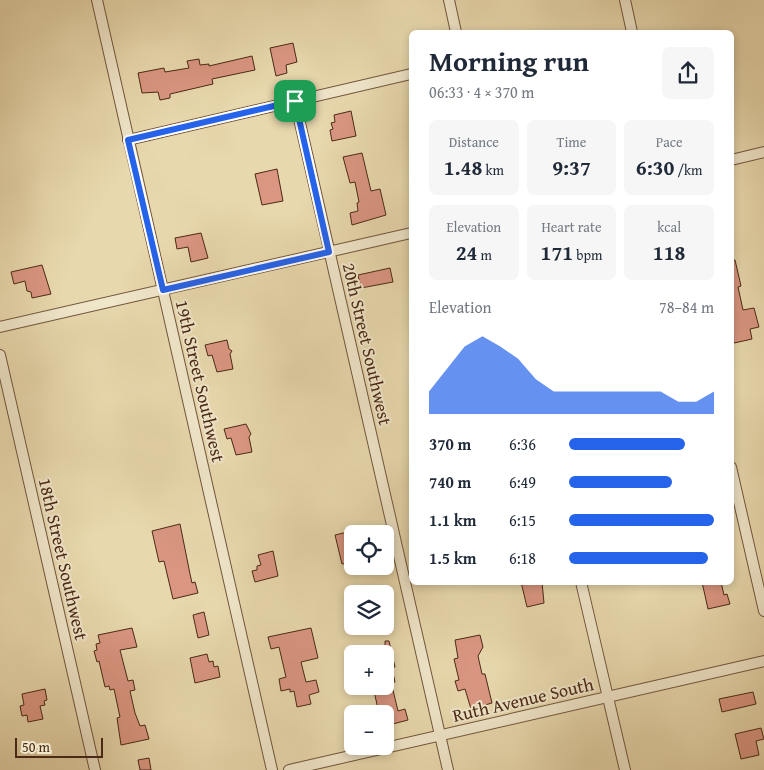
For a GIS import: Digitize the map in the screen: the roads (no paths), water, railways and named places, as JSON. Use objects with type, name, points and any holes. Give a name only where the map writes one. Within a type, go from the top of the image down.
[{"type":"street","name":"19th Street Southwest","points":[[96,0],[272,770]]},
{"type":"street","points":[[449,0],[456,30]]},
{"type":"street","points":[[625,0],[632,30]]},
{"type":"street","points":[[128,140],[409,74]]},
{"type":"street","name":"20th Street Southwest","points":[[295,101],[448,770]]},
{"type":"street","points":[[734,159],[764,152]]},
{"type":"street","points":[[0,327],[409,233]]},
{"type":"street","name":"18th Street Southwest","points":[[0,355],[95,770]]},
{"type":"street","points":[[734,480],[764,611]]},
{"type":"street","points":[[582,585],[625,770]]},
{"type":"street","name":"Ruth Avenue South","points":[[289,770],[764,661]]}]
